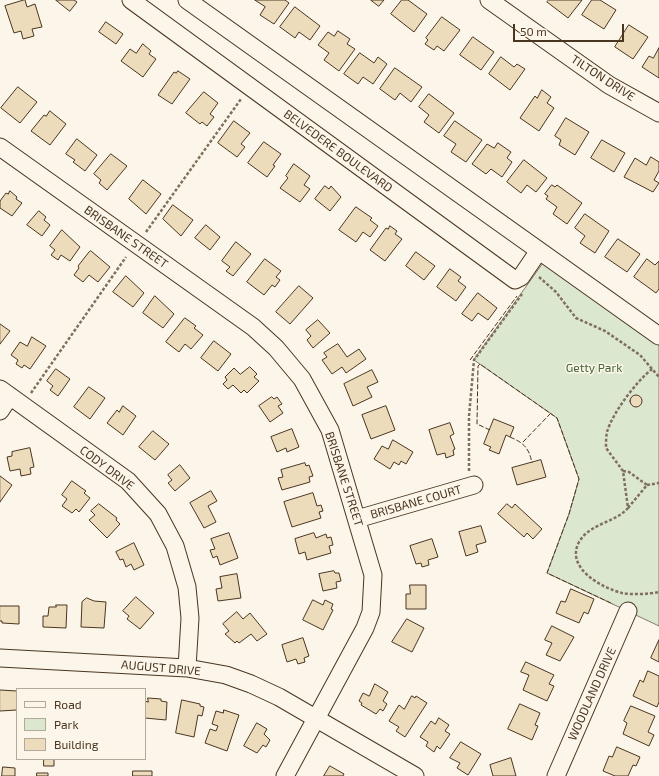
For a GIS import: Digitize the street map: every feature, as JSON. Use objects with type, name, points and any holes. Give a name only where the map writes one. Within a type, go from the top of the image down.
[{"type":"street","name":"BELVEDERE BOULEVARD","points":[[131,0],[515,280],[521,277],[538,252]]},
{"type":"street","points":[[187,0],[340,107],[538,252],[659,336]]},
{"type":"street","name":"TILTON DRIVE","points":[[488,0],[609,85],[659,113]]},
{"type":"street","name":"BRISBANE STREET","points":[[0,147],[253,327],[276,348],[302,379],[330,430],[358,519],[373,575],[371,612],[365,628],[285,776]]},
{"type":"street","points":[[0,411],[5,393]]},
{"type":"street","name":"CODY DRIVE","points":[[5,393],[128,481],[158,514],[176,546],[187,587],[190,618],[187,668]]},
{"type":"street","name":"BRISBANE COURT","points":[[358,519],[474,485]]},
{"type":"street","name":"WOODLAND DRIVE","points":[[556,776],[628,611]]},
{"type":"street","name":"AUGUST DRIVE","points":[[0,658],[187,668],[226,675],[251,684],[279,697],[415,776]]},
{"type":"path","points":[[145,233],[251,88]]},
{"type":"path","points":[[538,252],[536,274],[556,292],[576,318],[605,331],[636,352],[659,376]]},
{"type":"path","points":[[31,394],[126,257]]},
{"type":"path","points":[[474,485],[469,471],[469,416],[474,360],[523,292]]},
{"type":"path","points":[[628,508],[624,471],[606,448],[607,433],[614,416],[633,388],[652,369]]},
{"type":"path","points":[[624,471],[629,472],[646,485]]},
{"type":"path","points":[[659,483],[646,485],[623,514],[599,524],[586,533],[579,542],[575,552],[580,566],[587,576],[608,588],[623,593],[659,592]]},
{"type":"green space","name":"Getty Park","points":[[547,258],[659,336],[659,626],[547,573],[569,514],[579,479],[557,418],[474,360]]},
{"type":"building","points":[[25,0],[27,7],[35,4],[42,27],[32,29],[34,36],[23,39],[21,31],[14,33],[5,6]]},
{"type":"building","points":[[56,0],[74,0],[77,2],[70,11]]},
{"type":"building","points":[[255,0],[285,0],[289,3],[274,24],[260,15],[265,7]]},
{"type":"building","points":[[371,0],[384,0],[379,6]]},
{"type":"building","points":[[402,0],[408,0],[427,14],[414,32],[391,14]]},
{"type":"building","points":[[549,0],[582,0],[568,18],[547,2]]},
{"type":"building","points":[[592,0],[600,0],[616,10],[604,29],[582,15]]},
{"type":"building","points":[[295,7],[320,26],[310,40],[299,32],[295,38],[280,27]]},
{"type":"building","points":[[442,17],[460,30],[444,51],[437,46],[434,50],[425,44],[428,40],[426,38]]},
{"type":"building","points":[[106,22],[123,34],[116,44],[99,32]]},
{"type":"building","points":[[629,25],[648,37],[633,59],[615,47]]},
{"type":"building","points":[[338,31],[350,39],[347,44],[355,49],[339,71],[324,60],[329,53],[318,45],[328,32],[334,36]]},
{"type":"building","points":[[473,37],[494,52],[481,70],[460,55]]},
{"type":"building","points":[[143,44],[151,51],[149,54],[156,59],[143,77],[121,61],[130,49],[136,53]]},
{"type":"building","points":[[659,48],[659,78],[642,67],[649,56],[653,58]]},
{"type":"building","points":[[360,53],[374,63],[378,57],[387,64],[373,84],[363,77],[358,84],[344,74]]},
{"type":"building","points":[[501,57],[514,67],[517,64],[525,69],[510,90],[489,74]]},
{"type":"building","points":[[395,68],[422,87],[411,102],[400,93],[395,100],[380,89]]},
{"type":"building","points":[[178,71],[190,79],[172,104],[158,95],[174,72],[176,73]]},
{"type":"building","points":[[18,87],[37,102],[20,123],[1,108]]},
{"type":"building","points":[[542,90],[551,97],[547,103],[554,108],[539,131],[520,118],[535,96],[537,98]]},
{"type":"building","points":[[204,92],[218,103],[210,114],[214,117],[207,126],[202,122],[200,124],[186,113]]},
{"type":"building","points":[[429,94],[454,113],[439,133],[424,122],[429,115],[419,107]]},
{"type":"building","points":[[50,111],[66,124],[50,145],[31,131],[44,115],[46,116]]},
{"type":"building","points":[[566,118],[589,132],[575,155],[559,145],[561,140],[555,136]]},
{"type":"building","points":[[234,121],[250,133],[241,144],[245,147],[237,157],[218,143]]},
{"type":"building","points":[[455,121],[482,140],[466,162],[451,152],[456,144],[444,136]]},
{"type":"building","points":[[77,139],[97,155],[85,171],[73,162],[75,160],[66,154]]},
{"type":"building","points":[[602,140],[625,153],[614,172],[591,158]]},
{"type":"building","points":[[264,142],[281,154],[267,177],[248,163]]},
{"type":"building","points":[[498,143],[511,152],[507,158],[512,162],[502,177],[491,169],[486,174],[472,164],[487,144],[494,148]]},
{"type":"building","points":[[111,154],[127,166],[107,190],[99,183],[101,180],[94,174]]},
{"type":"building","points":[[651,157],[659,162],[659,171],[654,180],[659,183],[653,192],[624,177],[635,158],[646,165]]},
{"type":"building","points":[[524,160],[547,178],[536,192],[527,185],[521,193],[507,182]]},
{"type":"building","points":[[294,164],[310,176],[304,185],[310,189],[300,202],[280,188],[288,178],[286,176]]},
{"type":"building","points":[[143,180],[161,194],[146,214],[129,199]]},
{"type":"building","points":[[552,185],[555,187],[557,185],[582,203],[567,224],[553,214],[557,207],[546,199],[548,196],[545,194]]},
{"type":"building","points":[[325,186],[329,189],[331,186],[341,197],[330,211],[315,199]]},
{"type":"building","points":[[10,191],[17,197],[16,199],[22,203],[12,216],[0,208],[0,201],[6,193],[8,194]]},
{"type":"building","points":[[173,205],[193,220],[181,236],[163,219]]},
{"type":"building","points":[[356,207],[372,218],[370,220],[378,226],[370,237],[363,232],[356,242],[339,230]]},
{"type":"building","points":[[39,211],[46,217],[44,220],[50,225],[42,236],[27,225]]},
{"type":"building","points":[[585,214],[609,231],[595,253],[580,243],[585,236],[575,228]]},
{"type":"building","points":[[206,225],[220,237],[210,250],[195,238]]},
{"type":"building","points":[[390,226],[397,231],[395,234],[402,239],[385,261],[370,250],[386,228],[388,229]]},
{"type":"building","points":[[62,230],[80,247],[70,261],[61,255],[58,260],[51,255],[55,250],[50,246]]},
{"type":"building","points":[[618,239],[640,254],[627,272],[605,257]]},
{"type":"building","points":[[236,242],[251,254],[233,276],[226,271],[230,267],[222,261]]},
{"type":"building","points":[[91,251],[110,267],[98,282],[89,275],[83,282],[74,275],[79,268],[78,266]]},
{"type":"building","points":[[416,252],[435,266],[424,280],[406,266]]},
{"type":"building","points":[[265,259],[281,271],[276,277],[280,280],[275,287],[272,285],[264,295],[247,282]]},
{"type":"building","points":[[647,259],[655,265],[659,261],[659,289],[656,293],[634,277]]},
{"type":"building","points":[[450,269],[461,277],[458,281],[466,287],[456,301],[437,287]]},
{"type":"building","points":[[126,276],[144,293],[133,307],[113,292]]},
{"type":"building","points":[[299,286],[313,298],[290,324],[276,312]]},
{"type":"building","points":[[478,293],[497,308],[488,320],[478,313],[472,321],[462,314]]},
{"type":"building","points":[[155,296],[174,314],[163,328],[143,313]]},
{"type":"building","points":[[185,318],[196,326],[194,328],[203,335],[191,349],[185,344],[179,352],[166,342]]},
{"type":"building","points":[[318,320],[330,333],[313,348],[307,340],[311,336],[306,330]]},
{"type":"building","points":[[0,324],[10,331],[0,344]]},
{"type":"building","points":[[32,337],[46,346],[30,369],[24,365],[22,368],[16,364],[18,360],[11,355],[20,342],[27,346]]},
{"type":"building","points":[[214,341],[231,354],[218,371],[201,358]]},
{"type":"building","points":[[338,344],[347,357],[359,349],[366,359],[346,373],[342,367],[332,374],[322,360],[327,357],[324,353]]},
{"type":"building","points":[[250,367],[257,374],[254,377],[259,381],[247,393],[244,390],[241,393],[233,385],[228,389],[223,384],[227,380],[225,377],[234,368],[240,374]]},
{"type":"building","points":[[56,369],[70,379],[58,396],[50,390],[53,386],[47,381]]},
{"type":"building","points":[[372,370],[378,382],[367,387],[372,397],[353,406],[344,384]]},
{"type":"building","points":[[89,387],[105,398],[90,419],[74,407]]},
{"type":"building","points":[[634,395],[638,395],[642,401],[638,407],[634,407],[630,403],[630,399]]},
{"type":"building","points":[[272,397],[274,399],[277,397],[282,404],[278,406],[283,413],[270,422],[259,406]]},
{"type":"building","points":[[123,406],[136,416],[123,435],[107,423],[117,410],[119,412]]},
{"type":"building","points":[[386,406],[395,430],[371,439],[362,415]]},
{"type":"building","points":[[494,419],[514,427],[510,437],[506,435],[499,454],[489,450],[491,447],[484,444]]},
{"type":"building","points":[[450,423],[454,434],[450,436],[455,449],[453,450],[454,455],[446,458],[445,453],[437,455],[429,430]]},
{"type":"building","points":[[292,429],[299,447],[287,452],[286,448],[277,452],[271,437]]},
{"type":"building","points":[[153,431],[169,444],[155,460],[139,447]]},
{"type":"building","points":[[393,440],[413,452],[406,464],[401,461],[399,465],[394,462],[390,469],[374,459],[382,446],[388,449]]},
{"type":"building","points":[[30,448],[34,467],[30,468],[31,474],[21,476],[20,469],[10,471],[7,457],[12,456],[12,452]]},
{"type":"building","points":[[541,460],[546,477],[517,485],[512,468]]},
{"type":"building","points":[[305,463],[306,466],[309,465],[313,476],[309,477],[310,482],[282,490],[278,478],[283,477],[281,470]]},
{"type":"building","points":[[180,465],[190,478],[175,491],[168,483],[172,480],[168,475]]},
{"type":"building","points":[[0,476],[12,485],[0,502]]},
{"type":"building","points":[[72,481],[86,491],[84,493],[90,498],[79,512],[76,509],[72,513],[62,506],[67,499],[62,495]]},
{"type":"building","points":[[211,491],[217,501],[208,506],[216,522],[204,528],[190,503]]},
{"type":"building","points":[[313,493],[317,506],[321,505],[323,511],[319,512],[321,518],[292,527],[284,502]]},
{"type":"building","points":[[99,504],[117,518],[116,520],[120,524],[107,538],[89,520],[95,515],[91,511]]},
{"type":"building","points":[[507,504],[512,508],[515,504],[542,529],[533,539],[527,533],[524,537],[498,514]]},
{"type":"building","points":[[481,526],[486,542],[476,545],[478,552],[466,556],[459,532]]},
{"type":"building","points":[[229,533],[238,558],[220,565],[217,556],[213,558],[210,550],[215,549],[211,539]]},
{"type":"building","points":[[314,533],[316,538],[326,534],[327,538],[331,537],[333,545],[329,546],[331,553],[307,560],[305,552],[299,554],[295,539]]},
{"type":"building","points":[[432,539],[438,557],[428,560],[429,565],[422,567],[421,563],[416,564],[410,546]]},
{"type":"building","points":[[134,543],[144,565],[134,570],[131,564],[126,567],[123,559],[120,560],[116,552]]},
{"type":"building","points":[[334,571],[335,573],[339,573],[341,581],[336,582],[337,588],[323,591],[319,574]]},
{"type":"building","points":[[237,574],[241,598],[218,601],[216,589],[222,588],[220,577]]},
{"type":"building","points":[[410,585],[426,585],[426,609],[406,609],[406,594],[410,594]]},
{"type":"building","points":[[571,589],[594,599],[588,614],[584,612],[579,623],[556,613],[561,601],[565,602]]},
{"type":"building","points":[[136,597],[154,613],[140,629],[127,619],[129,616],[123,611]]},
{"type":"building","points":[[87,598],[94,601],[106,602],[104,628],[81,627],[82,602]]},
{"type":"building","points":[[313,600],[323,605],[325,600],[333,604],[331,609],[333,610],[323,630],[303,620]]},
{"type":"building","points":[[56,605],[67,605],[66,628],[43,627],[43,616],[48,616],[49,607],[56,607]]},
{"type":"building","points":[[0,606],[19,606],[19,624],[2,623],[2,621],[0,621]]},
{"type":"building","points":[[237,612],[243,619],[250,613],[267,634],[257,641],[251,634],[239,643],[237,641],[235,643],[225,634],[229,631],[223,624]]},
{"type":"building","points":[[407,619],[424,628],[412,652],[392,642]]},
{"type":"building","points":[[552,626],[574,637],[560,661],[546,655],[552,643],[545,640]]},
{"type":"building","points":[[303,638],[309,656],[304,658],[305,662],[298,664],[296,659],[287,662],[282,645]]},
{"type":"building","points":[[659,640],[659,662],[651,658]]},
{"type":"building","points":[[526,662],[554,675],[549,684],[554,686],[547,701],[523,690],[529,675],[521,672]]},
{"type":"building","points":[[648,671],[659,676],[659,702],[657,707],[633,696],[640,680],[643,682]]},
{"type":"building","points":[[375,684],[388,692],[383,701],[387,704],[383,711],[380,709],[376,714],[361,705],[362,703],[359,701],[363,693],[369,696]]},
{"type":"building","points":[[0,690],[16,691],[16,710],[0,711]]},
{"type":"building","points":[[412,696],[415,698],[416,696],[427,703],[405,737],[396,731],[399,727],[389,721],[399,705],[404,709]]},
{"type":"building","points":[[148,698],[161,699],[161,701],[167,702],[166,720],[146,718],[146,701],[148,702]]},
{"type":"building","points":[[182,700],[200,704],[200,706],[204,707],[202,716],[198,715],[194,737],[176,733]]},
{"type":"building","points":[[520,704],[540,713],[535,725],[538,726],[532,740],[508,729]]},
{"type":"building","points":[[631,706],[655,716],[648,732],[654,735],[649,746],[623,734],[627,723],[624,721]]},
{"type":"building","points":[[224,710],[239,715],[227,751],[205,743],[210,729],[216,731],[218,726],[212,724],[216,711],[223,713]]},
{"type":"building","points":[[439,718],[449,725],[445,731],[450,734],[440,749],[437,746],[434,752],[426,746],[428,742],[420,737],[431,721],[435,724]]},
{"type":"building","points":[[257,723],[267,729],[264,734],[270,740],[266,747],[263,745],[257,753],[244,746]]},
{"type":"building","points":[[461,742],[481,754],[468,775],[457,768],[460,763],[450,758]]},
{"type":"building","points":[[617,747],[640,757],[636,766],[633,765],[628,776],[615,776],[603,771],[609,756],[612,757]]},
{"type":"building","points":[[511,758],[516,776],[493,776],[490,765]]},
{"type":"building","points":[[44,760],[54,760],[54,766],[44,766]]},
{"type":"building","points":[[330,766],[344,774],[343,776],[324,776]]},
{"type":"building","points":[[3,767],[15,768],[15,776],[2,776]]},
{"type":"building","points":[[133,771],[152,771],[152,776],[133,776]]},
{"type":"building","points":[[37,773],[48,773],[48,776],[37,776]]},
{"type":"fence","points":[[470,360],[517,296]]},
{"type":"fence","points":[[490,430],[477,424],[478,366],[480,364],[557,418],[579,479],[569,514],[547,573],[613,604]]},
{"type":"fence","points":[[523,442],[550,414]]},
{"type":"fence","points":[[510,437],[519,441],[525,447],[529,453],[532,463]]}]
